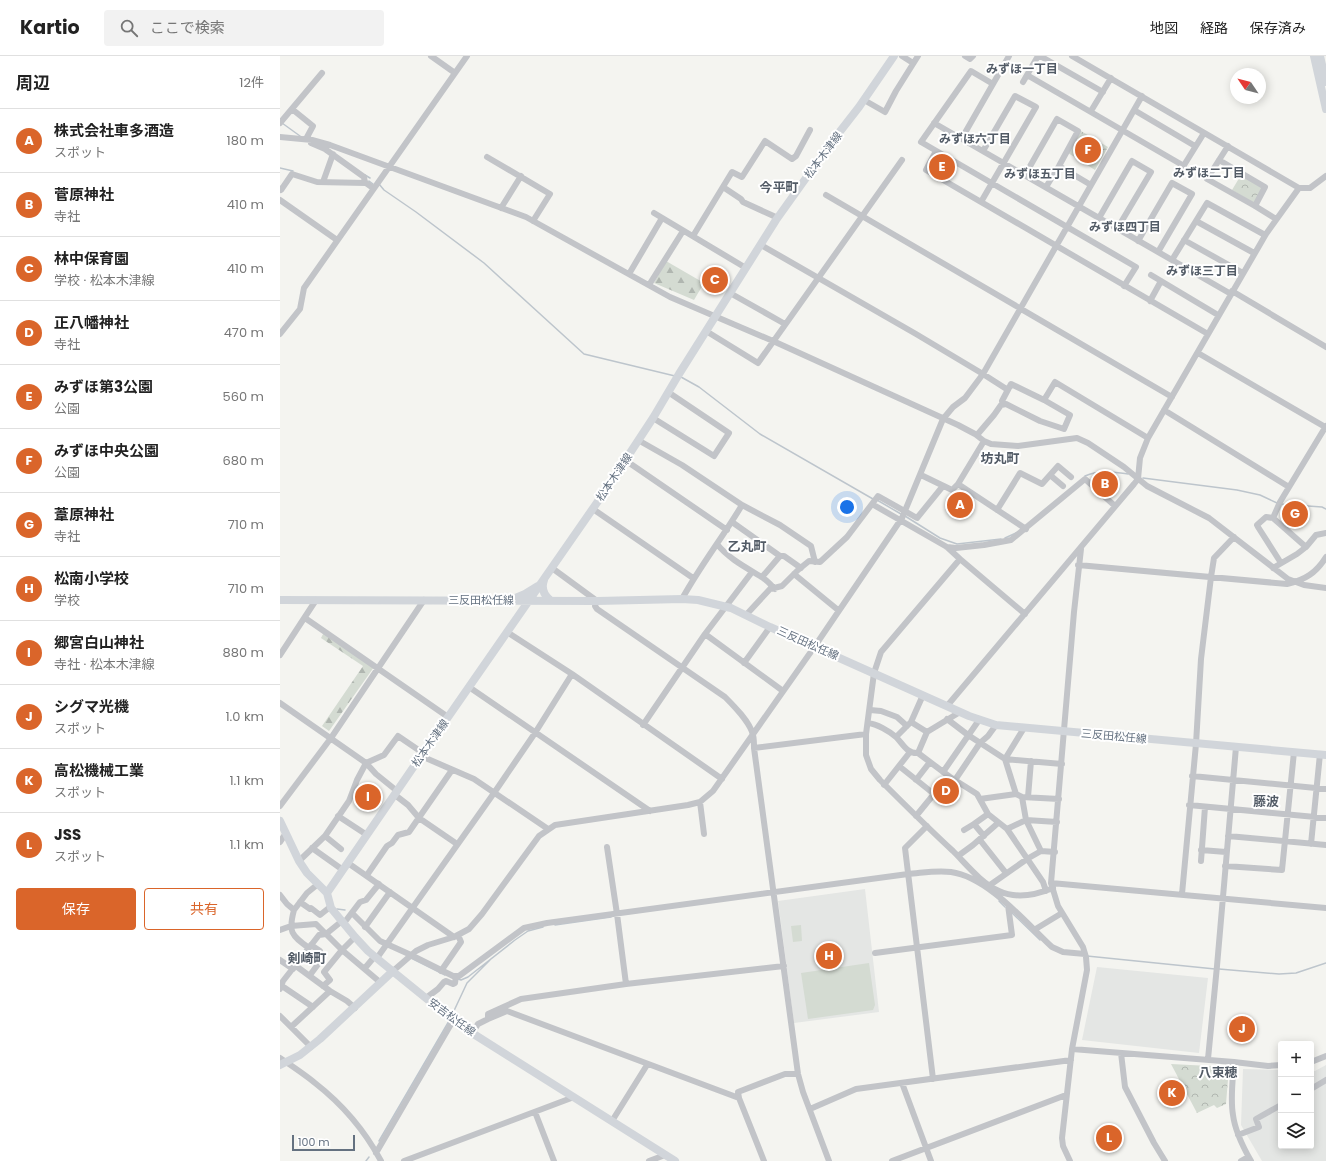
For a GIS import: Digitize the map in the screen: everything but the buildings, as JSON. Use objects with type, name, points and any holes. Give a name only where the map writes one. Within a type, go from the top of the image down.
[{"type":"main road","name":"松本木津線","points":[[327,893],[593,509],[653,418],[778,218],[831,143],[864,100],[894,56]]},
{"type":"main road","points":[[1314,56],[1326,109]]},
{"type":"main road","points":[[1320,56],[1326,82]]},
{"type":"main road","points":[[508,600],[525,594],[544,580]]},
{"type":"main road","points":[[519,616],[532,606],[550,600],[546,596],[543,589],[544,580]]},
{"type":"main road","name":"三反田松任線","points":[[280,600],[597,601],[682,598],[698,600],[726,607],[746,615],[960,712],[996,725],[1323,755]]},
{"type":"main road","points":[[508,600],[518,603],[520,609],[519,616]]},
{"type":"main road","points":[[280,821],[299,861],[307,872],[327,893]]},
{"type":"main road","name":"安吉松任線","points":[[327,893],[332,909],[355,937],[376,957],[454,1020],[675,1161]]},
{"type":"main road","points":[[282,1062],[311,1047],[355,1008],[393,971]]},
{"type":"street","points":[[431,56],[455,73]]},
{"type":"street","points":[[280,334],[300,309],[304,288],[467,56]]},
{"type":"street","points":[[902,56],[914,64]]},
{"type":"street","points":[[864,100],[885,112],[918,56]]},
{"type":"street","points":[[965,56],[970,60],[973,56]]},
{"type":"street","points":[[962,138],[1009,56]]},
{"type":"street","points":[[1023,82],[1039,56],[1103,92]]},
{"type":"street","points":[[1072,56],[1299,188],[1310,188],[1326,176]]},
{"type":"street","points":[[993,84],[971,71],[921,142],[1138,268],[1124,286]]},
{"type":"street","points":[[282,121],[322,73]]},
{"type":"street","points":[[1027,75],[1091,111],[1182,168],[1204,133]]},
{"type":"street","points":[[1091,111],[1111,78]]},
{"type":"street","points":[[981,202],[1036,108],[1015,96],[983,151]]},
{"type":"street","points":[[393,971],[409,957],[428,945],[456,936],[475,924],[539,836],[555,825],[684,806],[700,802],[713,791],[815,646],[903,516],[943,419],[953,407],[965,398],[983,374],[1142,96]]},
{"type":"street","points":[[292,109],[313,126],[305,139]]},
{"type":"street","points":[[1134,110],[1195,146]]},
{"type":"street","points":[[1025,175],[1057,119],[1078,131],[1046,187]]},
{"type":"street","points":[[934,123],[1117,229],[1326,347]]},
{"type":"street","points":[[693,236],[732,172],[742,177],[765,141],[792,159],[796,156],[810,130]]},
{"type":"street","points":[[280,138],[305,139],[330,145],[534,221],[670,297],[774,341],[977,435],[984,441],[991,444],[1018,446],[1077,438],[1088,443],[1124,467],[1147,486],[1209,518],[1288,579],[1304,585],[1326,588]]},
{"type":"street","points":[[305,139],[333,154],[364,177],[365,182]]},
{"type":"street","points":[[1228,146],[1207,179],[1276,219]]},
{"type":"street","points":[[936,151],[926,170],[1208,334]]},
{"type":"street","points":[[323,181],[333,154]]},
{"type":"street","points":[[487,157],[550,194],[534,221]]},
{"type":"street","points":[[706,331],[758,363],[902,160]]},
{"type":"street","points":[[1219,160],[1265,187],[1255,206]]},
{"type":"street","points":[[1099,218],[1132,161],[1151,172],[1117,229]]},
{"type":"street","points":[[1059,166],[1091,185]]},
{"type":"street","points":[[280,189],[281,190],[292,174],[312,181],[365,182],[373,188]]},
{"type":"street","points":[[501,208],[521,176]]},
{"type":"street","points":[[1138,241],[1172,183],[1192,194],[1158,252]]},
{"type":"street","points":[[723,187],[743,202],[778,218]]},
{"type":"street","points":[[947,706],[1081,549],[1138,479],[1140,458],[1148,438],[1254,253],[1276,219],[1299,188]]},
{"type":"street","points":[[826,195],[1172,397]]},
{"type":"street","points":[[280,200],[337,240]]},
{"type":"street","points":[[1172,260],[1207,203],[1265,235]]},
{"type":"street","points":[[654,213],[746,268]]},
{"type":"street","points":[[629,274],[662,218]]},
{"type":"street","points":[[1196,221],[1254,253]]},
{"type":"street","points":[[649,285],[683,231]]},
{"type":"street","points":[[1184,240],[1243,273]]},
{"type":"street","points":[[761,245],[818,277],[1008,390]]},
{"type":"street","points":[[1151,275],[1218,315]]},
{"type":"street","points":[[1150,300],[1161,281]]},
{"type":"street","points":[[730,293],[785,324]]},
{"type":"street","points":[[1198,353],[1326,426],[1272,518]]},
{"type":"street","points":[[1044,400],[1055,382],[1148,438]]},
{"type":"street","points":[[977,435],[1003,404],[1002,401],[1011,384],[1070,415],[1064,429],[1040,421],[1006,404],[1003,404]]},
{"type":"street","points":[[653,418],[714,456],[729,433],[668,392]]},
{"type":"street","points":[[1164,410],[1289,487]]},
{"type":"street","points":[[638,440],[682,465],[742,505],[780,526],[811,546],[815,562]]},
{"type":"street","points":[[921,475],[952,490],[958,484],[984,441]]},
{"type":"street","points":[[625,460],[727,530]]},
{"type":"street","points":[[997,510],[1020,473],[1042,484],[1058,466],[1072,477]]},
{"type":"street","points":[[1050,476],[1063,486]]},
{"type":"street","points":[[947,547],[956,548],[1009,541],[1085,479],[1115,506]]},
{"type":"street","points":[[958,484],[1024,528]]},
{"type":"street","points":[[874,502],[903,516],[917,518],[944,486]]},
{"type":"street","points":[[746,615],[770,589],[775,589],[782,586],[809,561],[820,562],[848,538],[878,496],[903,516],[947,547],[1025,614]]},
{"type":"street","points":[[682,598],[693,578],[727,530],[742,505]]},
{"type":"street","points":[[593,509],[693,578]]},
{"type":"street","points":[[1281,563],[1257,524],[1266,517],[1272,518],[1306,547]]},
{"type":"street","points":[[732,522],[780,556],[784,556],[801,568]]},
{"type":"street","points":[[1273,568],[1297,554],[1306,547],[1316,535],[1326,533]]},
{"type":"street","points":[[1182,894],[1196,744],[1202,659],[1211,577],[1214,558],[1234,537]]},
{"type":"street","points":[[717,544],[734,560],[752,572],[762,576],[775,589]]},
{"type":"street","points":[[1070,1161],[1063,1146],[1062,1138],[1072,1049],[1087,970],[1086,957],[1080,940],[1062,913],[1055,898],[1052,886],[1078,565],[1081,549]]},
{"type":"street","points":[[762,576],[780,556]]},
{"type":"street","points":[[1078,565],[1287,584],[1302,580],[1315,572],[1326,557]]},
{"type":"street","points":[[960,559],[881,652],[874,673],[866,734],[866,755],[871,769],[884,785],[972,871],[990,885],[1006,894],[1022,896],[1046,891],[1052,886],[1182,894],[1326,908]]},
{"type":"street","points":[[552,568],[597,601],[595,606],[598,609],[730,702],[747,723],[753,734],[798,1074],[829,1161]]},
{"type":"street","points":[[643,725],[705,634],[752,572]]},
{"type":"street","points":[[794,574],[838,610]]},
{"type":"street","points":[[280,654],[316,600]]},
{"type":"street","points":[[280,806],[331,738],[424,600]]},
{"type":"street","points":[[305,618],[448,717]]},
{"type":"street","points":[[744,663],[770,627]]},
{"type":"street","points":[[507,632],[572,674],[722,779]]},
{"type":"street","points":[[705,634],[783,691]]},
{"type":"street","points":[[365,968],[385,946],[494,793],[535,733],[572,674]]},
{"type":"street","points":[[469,687],[650,811]]},
{"type":"street","points":[[896,737],[909,724],[923,695]]},
{"type":"street","points":[[280,703],[366,763],[419,818],[457,844]]},
{"type":"street","points":[[870,710],[881,711],[897,717],[927,732]]},
{"type":"street","points":[[918,753],[927,732],[960,712]]},
{"type":"street","points":[[947,719],[968,735],[1005,759],[1062,764]]},
{"type":"street","points":[[943,772],[979,720]]},
{"type":"street","points":[[868,723],[874,724],[896,737],[910,752],[914,754],[918,753],[953,779],[977,794],[988,814],[1007,829],[1042,882],[1046,891]]},
{"type":"street","points":[[916,816],[934,794],[953,779],[980,743],[988,736],[996,725]]},
{"type":"street","points":[[1005,759],[1024,728]]},
{"type":"street","points":[[754,748],[866,734]]},
{"type":"street","points":[[299,861],[325,836],[349,801],[357,780],[366,763],[384,755],[398,736],[420,751],[421,756],[474,779],[548,829]]},
{"type":"street","points":[[1208,1059],[1236,747]]},
{"type":"street","points":[[884,785],[910,752]]},
{"type":"street","points":[[1225,866],[1282,870],[1294,752]]},
{"type":"street","points":[[1311,844],[1316,788],[1323,755]]},
{"type":"street","points":[[1005,759],[1022,796],[1026,820],[1040,851]]},
{"type":"street","points":[[1022,796],[1031,761]]},
{"type":"street","points":[[916,780],[930,762]]},
{"type":"street","points":[[899,766],[934,794]]},
{"type":"street","points":[[367,876],[387,846],[392,843],[398,835],[408,832],[452,770]]},
{"type":"street","points":[[1192,776],[1326,789]]},
{"type":"street","points":[[980,799],[1022,796],[1059,799]]},
{"type":"street","points":[[700,802],[704,834]]},
{"type":"street","points":[[1190,805],[1326,818]]},
{"type":"street","points":[[1201,861],[1205,807]]},
{"type":"street","points":[[964,830],[988,814]]},
{"type":"street","points":[[338,816],[367,835]]},
{"type":"street","points":[[1007,829],[1026,820],[1057,822]]},
{"type":"street","points":[[958,856],[982,838],[998,822]]},
{"type":"street","points":[[974,824],[1006,873]]},
{"type":"street","points":[[927,826],[905,848],[916,947],[927,1017],[933,1079]]},
{"type":"street","points":[[280,842],[286,833]]},
{"type":"street","points":[[325,836],[341,848]]},
{"type":"street","points":[[1228,836],[1326,845]]},
{"type":"street","points":[[607,847],[618,916],[626,984]]},
{"type":"street","points":[[312,848],[343,870]]},
{"type":"street","points":[[1201,850],[1226,852]]},
{"type":"street","points":[[990,885],[1040,851],[1055,852]]},
{"type":"street","points":[[348,863],[412,908],[456,936],[461,942],[441,971]]},
{"type":"street","points":[[426,998],[438,990],[444,982],[446,981],[453,984],[456,978],[524,928],[547,923],[618,916],[773,892],[908,876],[934,871],[951,872],[982,884],[1052,947],[1063,952],[1086,957]]},
{"type":"street","points":[[318,884],[307,893],[294,910],[291,930],[296,938],[320,951],[322,959],[330,964]]},
{"type":"street","points":[[313,1007],[281,984],[319,934],[326,934],[343,922],[360,902],[366,900],[379,884]]},
{"type":"street","points":[[365,928],[390,892]]},
{"type":"street","points":[[875,953],[1012,935],[1006,894]]},
{"type":"street","points":[[280,895],[294,910]]},
{"type":"street","points":[[300,902],[320,914],[332,909]]},
{"type":"street","points":[[352,913],[365,928],[385,946],[456,978]]},
{"type":"street","points":[[1034,930],[1062,913]]},
{"type":"street","points":[[280,930],[291,926],[316,924],[342,950],[381,983]]},
{"type":"street","points":[[323,986],[330,980],[324,972],[355,937]]},
{"type":"street","points":[[310,975],[322,959]]},
{"type":"street","points":[[280,960],[310,975],[355,1008]]},
{"type":"street","points":[[488,1019],[488,1014],[521,999],[626,984],[784,966]]},
{"type":"street","points":[[292,1028],[330,991]]},
{"type":"street","points":[[472,1032],[478,1024],[507,1011],[647,1065],[739,1095],[786,1074],[798,1074]]},
{"type":"street","points":[[280,1016],[311,1047]]},
{"type":"street","points":[[376,1153],[454,1020]]},
{"type":"street","points":[[1072,1049],[1208,1059],[1278,1066]]},
{"type":"street","points":[[1121,1053],[1124,1087],[1165,1161]]},
{"type":"street","points":[[1314,1061],[1326,1056]]},
{"type":"street","points":[[810,1109],[856,1089],[1071,1060]]},
{"type":"street","points":[[282,1062],[315,1082],[332,1097],[357,1124],[381,1161]]},
{"type":"street","points":[[1234,1062],[1232,1114],[1238,1135],[1250,1159],[1241,1161]]},
{"type":"street","points":[[612,1121],[647,1065]]},
{"type":"street","points":[[1314,1087],[1326,1080]]},
{"type":"street","points":[[902,1083],[931,1161]]},
{"type":"street","points":[[739,1095],[764,1161]]},
{"type":"street","points":[[892,1161],[1066,1095]]},
{"type":"street","points":[[404,1161],[574,1097]]},
{"type":"street","points":[[1238,1135],[1259,1127],[1256,1119],[1278,1107]]},
{"type":"street","points":[[535,1112],[554,1161]]},
{"type":"street","points":[[649,1161],[665,1155]]},
{"type":"shaded area","points":[[865,889],[879,1012],[794,1023],[778,901]]},
{"type":"shaded area","points":[[1097,967],[1208,978],[1199,1053],[1082,1040]]},
{"type":"shaded area","points":[[1326,1065],[1326,1161],[1262,1161],[1241,1125],[1243,1069],[1278,1070],[1278,1149],[1314,1149],[1315,1071]]},
{"type":"green space","points":[[1081,131],[1108,147],[1095,170],[1068,153]]},
{"type":"green space","points":[[937,154],[955,165],[947,179],[929,168]]},
{"type":"green space","points":[[1241,175],[1263,187],[1254,203],[1232,190]]},
{"type":"green space","points":[[666,261],[704,283],[694,300],[654,283]]},
{"type":"green space","points":[[324,632],[374,667],[329,731],[322,726],[363,666],[321,638]]},
{"type":"green space","points":[[801,925],[802,941],[793,942],[791,926]]},
{"type":"green space","points":[[869,963],[875,1005],[873,1010],[808,1019],[801,973]]},
{"type":"green space","points":[[1171,1064],[1229,1067],[1226,1104],[1217,1108],[1214,1105],[1197,1113]]},
{"type":"waterway","points":[[282,123],[300,136]]},
{"type":"waterway","points":[[280,168],[293,171]]},
{"type":"waterway","points":[[365,175],[370,178]]},
{"type":"waterway","points":[[369,181],[373,184]]},
{"type":"waterway","points":[[379,184],[384,190],[484,263],[584,354],[675,376]]},
{"type":"waterway","points":[[681,377],[699,387],[760,434],[873,499]]},
{"type":"waterway","points":[[1085,476],[1096,472],[1128,474]]},
{"type":"waterway","points":[[1143,478],[1237,490],[1260,495],[1277,503]]},
{"type":"waterway","points":[[877,500],[901,514]]},
{"type":"waterway","points":[[1280,504],[1322,507],[1326,509]]},
{"type":"waterway","points":[[905,516],[940,538],[957,544],[1001,539]]},
{"type":"waterway","points":[[1005,538],[1016,533]]},
{"type":"waterway","points":[[999,901],[1005,907]]},
{"type":"waterway","points":[[337,909],[345,910]]},
{"type":"waterway","points":[[1011,912],[1040,940]]},
{"type":"waterway","points":[[555,925],[611,917]]},
{"type":"waterway","points":[[458,979],[461,980],[468,977],[528,931],[543,927]]},
{"type":"waterway","points":[[1087,956],[1215,969]]},
{"type":"waterway","points":[[411,958],[445,975]]},
{"type":"waterway","points":[[452,1015],[467,983],[490,960]]},
{"type":"waterway","points":[[1219,969],[1279,974],[1296,973],[1326,963]]},
{"type":"waterway","points":[[379,1141],[449,1021]]},
{"type":"waterway","points":[[366,1161],[369,1157]]},
{"type":"place","name":"みずほ中央公園","points":[[1088,150]]},
{"type":"place","name":"みずほ第3公園","points":[[942,167]]},
{"type":"place","name":"林中保育園","points":[[715,280]]},
{"type":"place","name":"菅原神社","points":[[1105,484]]},
{"type":"place","name":"株式会社車多酒造","points":[[960,505]]},
{"type":"place","name":"葦原神社","points":[[1295,514]]},
{"type":"place","name":"正八幡神社","points":[[946,791]]},
{"type":"place","name":"郷宮白山神社","points":[[368,797]]},
{"type":"place","name":"松南小学校","points":[[829,956]]},
{"type":"place","name":"シグマ光機","points":[[1242,1029]]},
{"type":"place","name":"高松機械工業","points":[[1172,1093]]},
{"type":"place","name":"JSS","points":[[1109,1138]]},
{"type":"district","name":"みずほ一丁目","points":[[1022,69]]},
{"type":"district","name":"みずほ六丁目","points":[[975,139]]},
{"type":"district","name":"みずほ二丁目","points":[[1209,173]]},
{"type":"district","name":"みずほ五丁目","points":[[1040,174]]},
{"type":"district","name":"今平町","points":[[779,187]]},
{"type":"district","name":"みずほ四丁目","points":[[1125,227]]},
{"type":"district","name":"みずほ三丁目","points":[[1202,271]]},
{"type":"district","name":"坊丸町","points":[[1000,458]]},
{"type":"district","name":"乙丸町","points":[[747,546]]},
{"type":"district","name":"藤波","points":[[1266,801]]},
{"type":"district","name":"剣崎町","points":[[307,958]]},
{"type":"district","name":"八束穂","points":[[1218,1072]]}]
